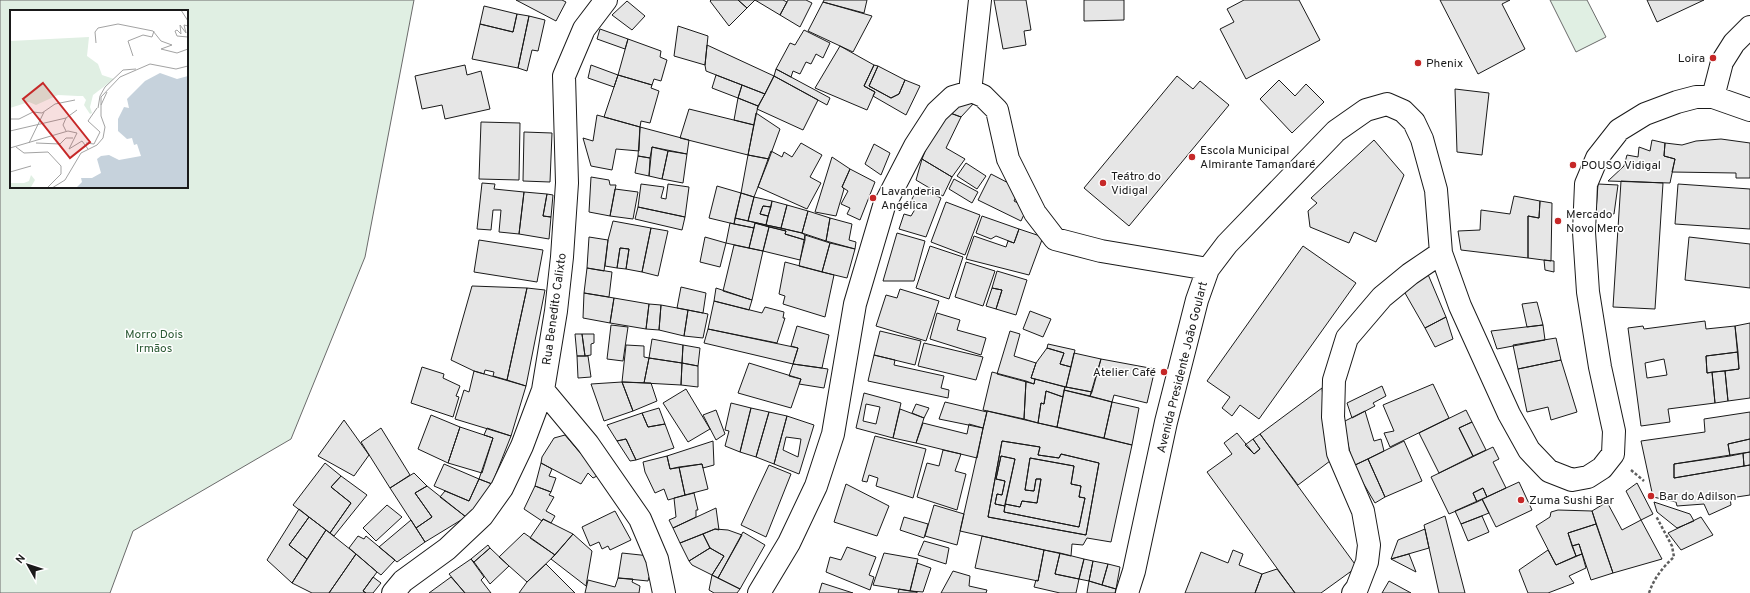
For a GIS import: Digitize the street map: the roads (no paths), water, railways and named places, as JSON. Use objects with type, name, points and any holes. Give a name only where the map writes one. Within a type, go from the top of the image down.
[{"type":"street","name":"Rua Benedito Calixto","points":[[393,593],[403,581],[447,549],[482,516],[506,481],[522,446],[543,390],[556,311],[562,257],[567,183],[564,76],[584,29],[606,0]]},
{"type":"street","points":[[970,92],[980,0]]},
{"type":"street","points":[[1713,97],[1722,62],[1734,43],[1750,27]]},
{"type":"street","points":[[759,593],[789,543],[816,486],[833,434],[855,304],[884,206],[915,146],[937,112],[953,97],[970,92],[983,96],[997,110],[1008,159],[1035,213],[1055,239],[1101,251],[1208,269]]},
{"type":"street","name":"Avenida Presidente João Goulart","points":[[1127,593],[1134,571],[1166,422],[1197,300],[1208,269],[1227,244],[1336,131],[1366,110],[1387,104],[1403,111],[1414,122],[1422,139],[1436,190],[1441,253],[1460,306],[1509,414],[1529,450],[1550,471],[1572,480],[1588,477],[1602,468],[1613,454],[1614,431],[1600,367],[1588,292],[1584,232],[1586,184],[1598,158],[1619,130],[1645,114],[1677,102],[1696,98],[1713,97],[1750,110]]},
{"type":"street","points":[[1353,593],[1357,588],[1367,562],[1369,545],[1363,511],[1338,453],[1333,417],[1334,380],[1347,338],[1382,297],[1410,274],[1441,253]]},
{"type":"street","points":[[543,390],[588,444],[640,519],[657,559],[664,593]]},
{"type":"place","name":"Loira","points":[[1713,58]]},
{"type":"place","name":"Phenix","points":[[1418,63]]},
{"type":"place","name":"Escola Municipal Almirante Tamandaré","points":[[1192,157]]},
{"type":"place","name":"POUSO Vidigal","points":[[1573,165]]},
{"type":"place","name":"Teátro do Vidigal","points":[[1103,183]]},
{"type":"place","name":"Lavanderia Angélica","points":[[873,198]]},
{"type":"place","name":"Mercado Novo Mero","points":[[1558,221]]},
{"type":"place","name":"Atelier Café","points":[[1164,372]]},
{"type":"place","name":"Bar do Adilson","points":[[1651,496]]},
{"type":"place","name":"Zuma Sushi Bar","points":[[1521,500]]},
{"type":"park label","name":"Morro Dois Irmãos","points":[[154,341]]}]
